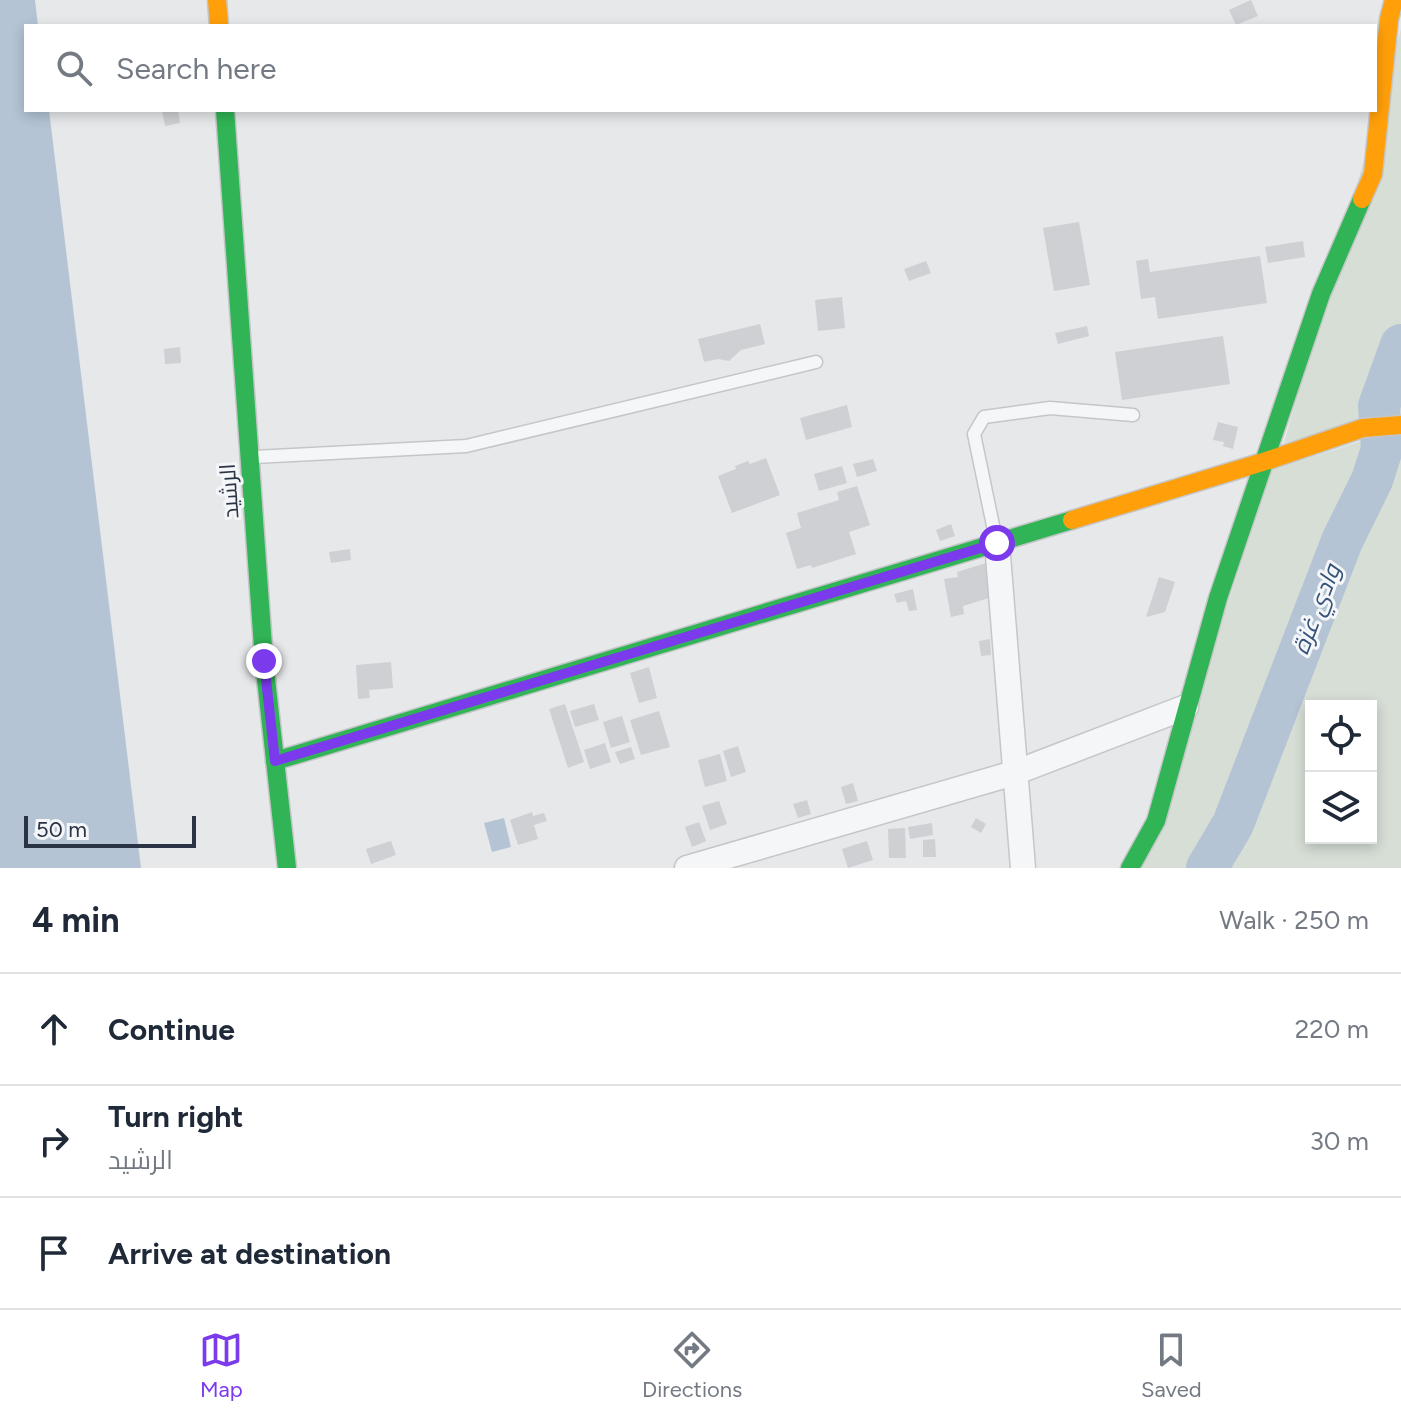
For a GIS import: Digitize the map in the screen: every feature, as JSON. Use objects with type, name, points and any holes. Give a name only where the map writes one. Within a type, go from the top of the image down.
[{"type":"street","points":[[217,0],[219,24]]},
{"type":"street","points":[[1130,868],[1156,821],[1218,598],[1321,294],[1373,174],[1389,19],[1394,0]]},
{"type":"street","name":"الرشيد","points":[[225,112],[264,661],[287,868]]},
{"type":"street","points":[[275,761],[1266,461],[1363,428],[1401,425]]},
{"type":"street","points":[[997,543],[1023,868]]},
{"type":"street","points":[[687,868],[1014,773],[1186,707]]},
{"type":"lane","points":[[251,457],[466,446],[816,362]]},
{"type":"lane","points":[[997,543],[974,434],[984,417],[1050,408],[1133,415]]},
{"type":"shaded area","points":[[1401,29],[1401,411],[1284,443]]},
{"type":"shaded area","points":[[1401,438],[1401,868],[1140,868],[1272,470],[1365,440]]},
{"type":"water","points":[[0,0],[35,0],[38,24],[24,24],[24,112],[49,112],[141,868],[0,868]]},
{"type":"water","points":[[504,818],[511,847],[492,852],[484,823]]},
{"type":"building","points":[[1251,0],[1258,16],[1236,24],[1229,10]]},
{"type":"building","points":[[162,112],[178,112],[180,123],[165,126]]},
{"type":"building","points":[[1079,222],[1090,285],[1054,291],[1043,228]]},
{"type":"building","points":[[1303,241],[1305,257],[1268,263],[1265,247]]},
{"type":"building","points":[[1260,256],[1267,303],[1158,319],[1155,297],[1141,299],[1136,261],[1148,259],[1150,272]]},
{"type":"building","points":[[926,261],[931,273],[909,281],[904,269]]},
{"type":"building","points":[[842,297],[845,328],[818,331],[815,300]]},
{"type":"building","points":[[760,324],[765,344],[741,350],[729,361],[718,359],[704,362],[698,339]]},
{"type":"building","points":[[1087,326],[1089,336],[1058,344],[1055,333]]},
{"type":"building","points":[[1223,336],[1230,384],[1122,400],[1115,352]]},
{"type":"building","points":[[180,347],[181,363],[165,364],[164,349]]},
{"type":"building","points":[[847,405],[852,427],[806,440],[800,418]]},
{"type":"building","points":[[1218,422],[1238,427],[1233,449],[1223,446],[1224,442],[1213,440]]},
{"type":"building","points":[[766,458],[780,495],[732,513],[718,476],[748,461],[750,464]]},
{"type":"building","points":[[873,459],[877,471],[857,477],[853,464]]},
{"type":"building","points":[[842,466],[847,483],[819,491],[814,474]]},
{"type":"building","points":[[857,486],[870,525],[849,532],[856,554],[812,568],[811,565],[797,569],[786,533],[801,528],[797,513],[839,500],[837,492]]},
{"type":"building","points":[[951,524],[955,536],[940,541],[936,530]]},
{"type":"building","points":[[350,549],[351,560],[331,563],[329,552]]},
{"type":"building","points":[[986,563],[989,598],[963,606],[964,614],[951,617],[944,579],[958,577],[957,572]]},
{"type":"building","points":[[1159,577],[1175,582],[1165,612],[1146,617]]},
{"type":"building","points":[[913,589],[917,610],[909,611],[906,601],[897,603],[894,594]]},
{"type":"building","points":[[990,639],[991,655],[981,656],[979,641]]},
{"type":"building","points":[[391,662],[393,688],[369,690],[370,698],[358,699],[356,665]]},
{"type":"building","points":[[649,667],[657,698],[639,703],[630,673]]},
{"type":"building","points":[[565,704],[584,762],[568,768],[549,709]]},
{"type":"building","points":[[594,704],[599,720],[575,727],[570,711]]},
{"type":"building","points":[[659,711],[670,747],[641,755],[630,720]]},
{"type":"building","points":[[622,716],[630,742],[611,748],[603,722]]},
{"type":"building","points":[[605,743],[611,762],[590,769],[584,750]]},
{"type":"building","points":[[738,746],[746,772],[731,777],[723,751]]},
{"type":"building","points":[[631,747],[635,759],[620,764],[615,752]]},
{"type":"building","points":[[720,754],[727,781],[705,787],[698,760]]},
{"type":"building","points":[[853,783],[858,801],[846,804],[841,787]]},
{"type":"building","points":[[807,800],[811,814],[798,818],[793,804]]},
{"type":"building","points":[[719,801],[727,824],[710,830],[702,806]]},
{"type":"building","points":[[532,812],[533,816],[544,813],[547,821],[534,825],[538,839],[518,845],[510,820]]},
{"type":"building","points":[[976,818],[986,824],[981,833],[971,827]]},
{"type":"building","points":[[699,822],[706,841],[692,847],[685,827]]},
{"type":"building","points":[[932,823],[933,835],[910,839],[908,827]]},
{"type":"building","points":[[905,828],[906,858],[889,858],[888,829]]},
{"type":"building","points":[[935,839],[936,857],[923,857],[923,840]]},
{"type":"building","points":[[391,841],[396,855],[371,864],[366,849]]},
{"type":"building","points":[[867,841],[873,860],[848,868],[842,849]]},
{"type":"waterway","name":"وادي غزة","points":[[1207,868],[1233,824],[1342,541],[1372,480],[1382,449],[1379,406],[1401,345]]},
{"type":"traffic: fast","points":[[225,112],[264,661],[287,868]]},
{"type":"traffic: fast","points":[[1130,868],[1156,821],[1218,598],[1321,294],[1362,199]]},
{"type":"traffic: fast","points":[[275,761],[1072,520]]},
{"type":"traffic: slow","points":[[217,0],[219,24]]},
{"type":"traffic: slow","points":[[1362,199],[1373,174],[1389,19],[1394,0]]},
{"type":"traffic: slow","points":[[1072,520],[1363,428],[1401,425]]},
{"type":"route","points":[[264,661],[275,761],[997,543]]}]
